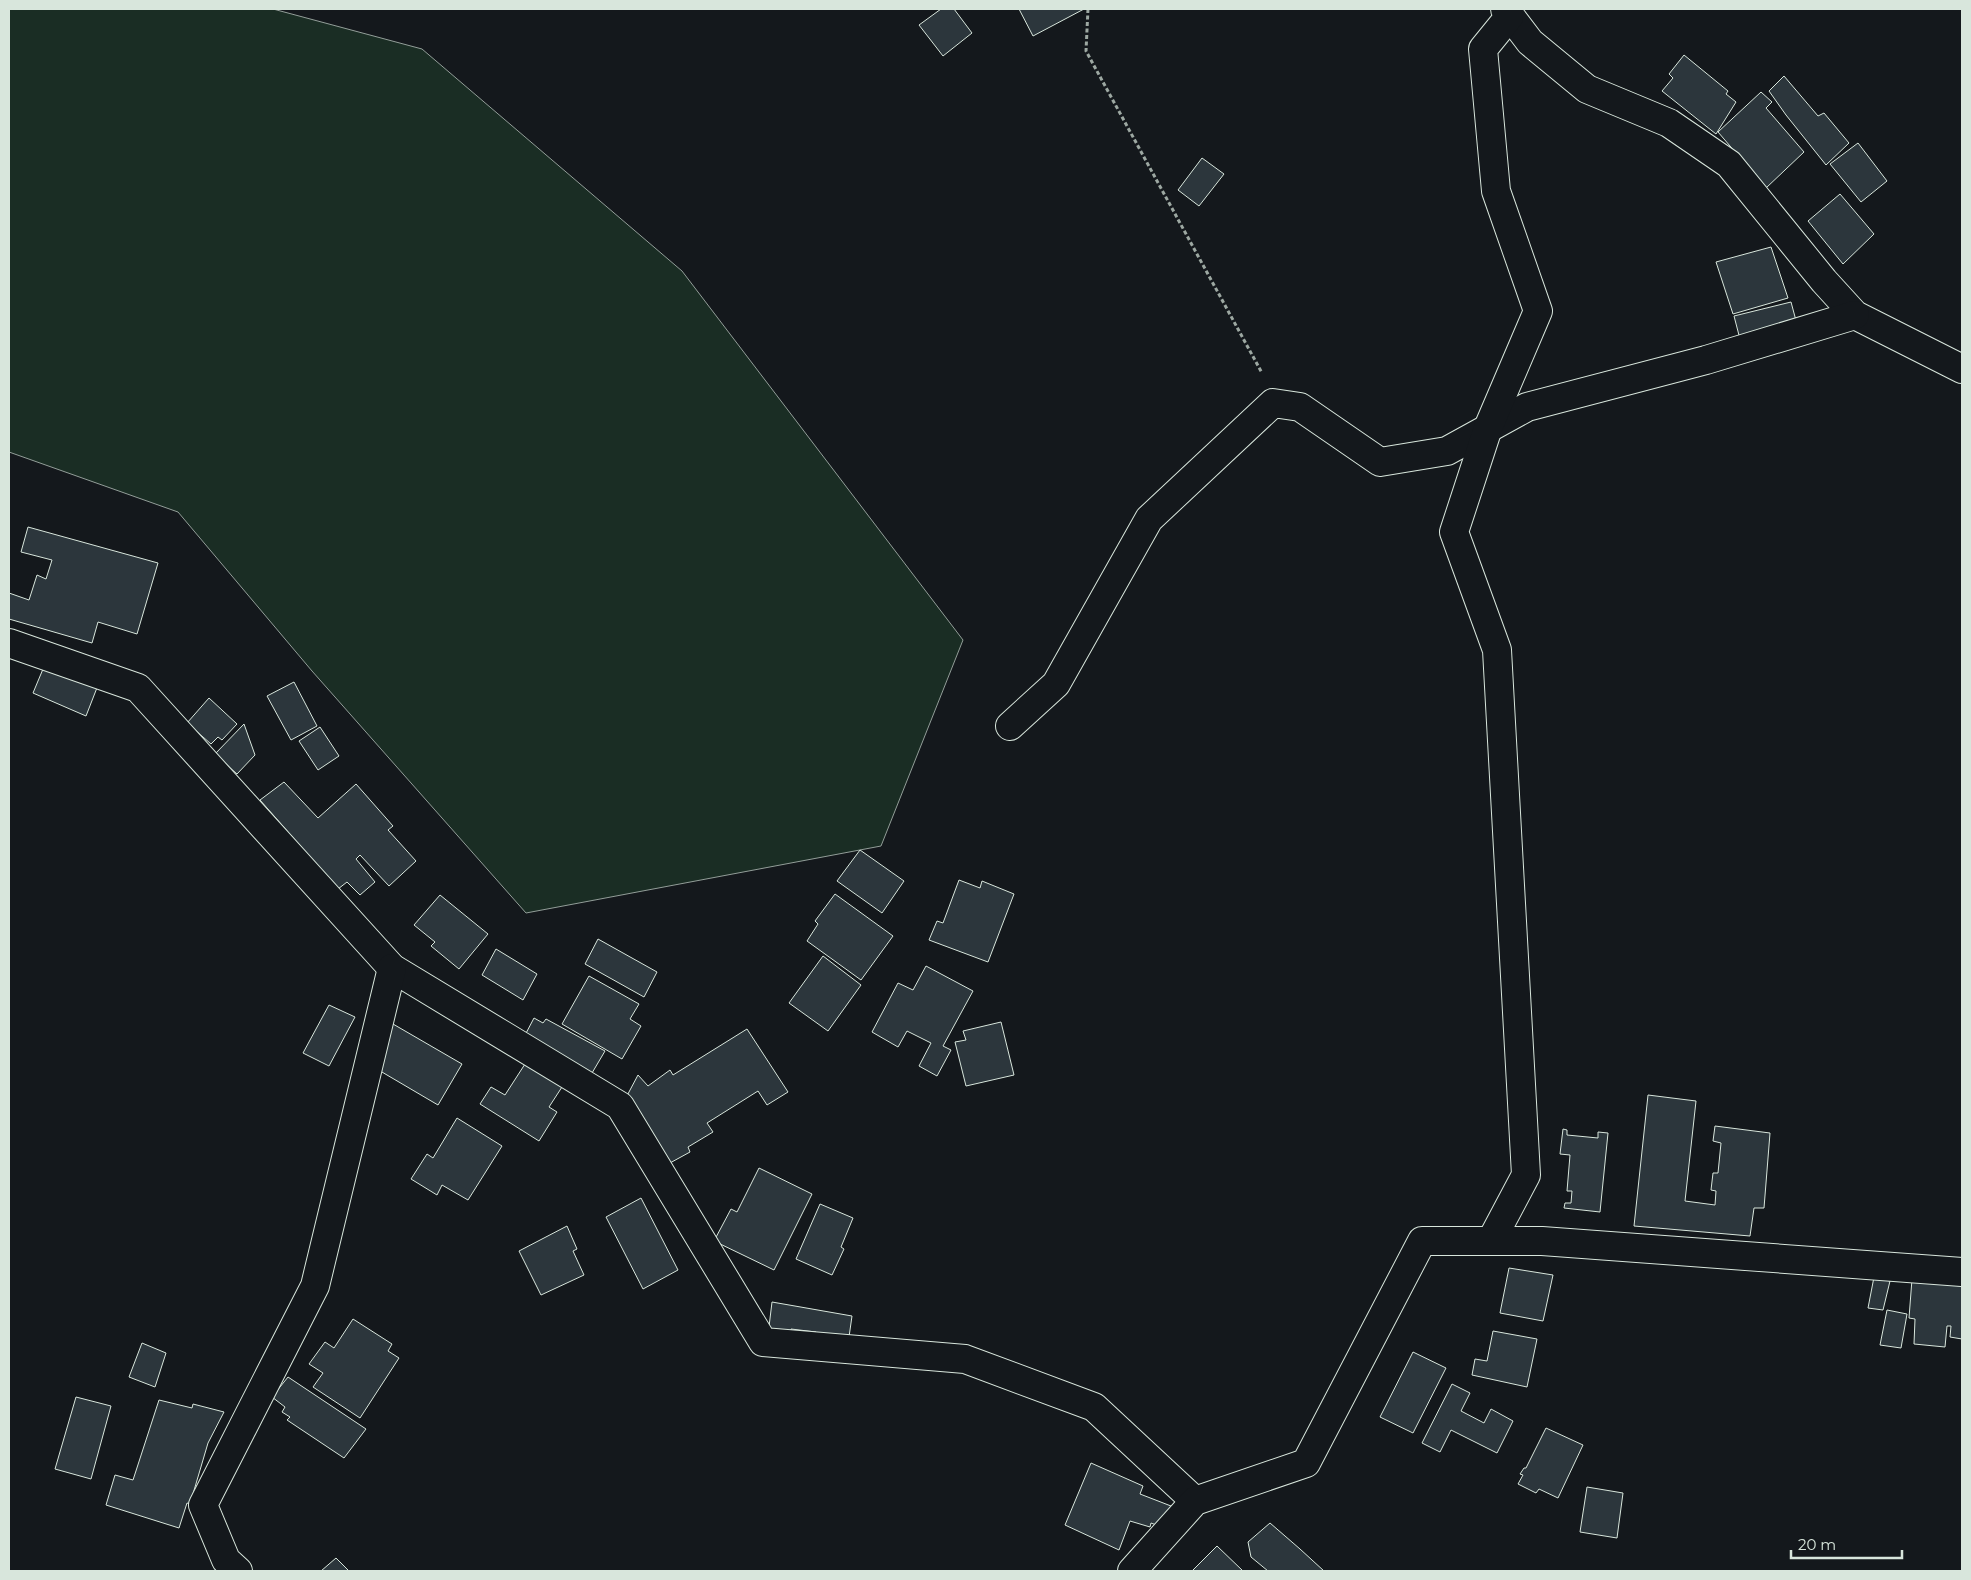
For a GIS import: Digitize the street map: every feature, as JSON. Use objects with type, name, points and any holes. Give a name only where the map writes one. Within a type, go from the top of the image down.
[{"type":"street","points":[[1491,1241],[1526,1175],[1497,650],[1454,532],[1488,428],[1538,311],[1496,191],[1482,49],[1507,13],[1530,42],[1586,89],[1669,123],[1729,164],[1824,282],[1855,315],[1962,369]]},
{"type":"street","points":[[1010,726],[1056,684],[1149,519],[1272,403],[1300,407],[1380,462],[1447,451],[1527,407],[1706,360],[1855,315]]},
{"type":"street","points":[[9,643],[138,688],[392,968],[620,1106],[763,1342],[965,1359],[1030,1383],[1094,1407],[1194,1502]]},
{"type":"street","points":[[238,1571],[226,1560],[203,1505],[315,1286],[392,968]]},
{"type":"street","points":[[1132,1571],[1194,1502],[1306,1463],[1422,1242],[1542,1241],[1962,1272]]},
{"type":"path","points":[[1088,9],[1086,51],[1260,369],[1272,403]]},
{"type":"green space","points":[[9,9],[273,9],[422,49],[682,271],[963,640],[881,846],[526,913],[312,671],[178,512],[9,452]]},
{"type":"building","points":[[941,9],[954,9],[972,33],[943,56],[919,25]]},
{"type":"building","points":[[1019,9],[1084,9],[1033,36]]},
{"type":"building","points":[[1684,55],[1728,91],[1726,94],[1736,102],[1716,134],[1662,91],[1673,78],[1669,74]]},
{"type":"building","points":[[1784,76],[1818,116],[1824,113],[1849,143],[1826,165],[1769,91]]},
{"type":"building","points":[[1761,92],[1772,102],[1766,108],[1804,152],[1766,188],[1718,132]]},
{"type":"building","points":[[1858,143],[1887,181],[1861,202],[1830,164]]},
{"type":"building","points":[[1202,158],[1224,174],[1199,206],[1178,190]]},
{"type":"building","points":[[1840,194],[1874,234],[1843,264],[1808,221]]},
{"type":"building","points":[[1771,247],[1788,298],[1733,314],[1716,262]]},
{"type":"building","points":[[1791,302],[1798,328],[1741,343],[1734,316]]},
{"type":"building","points":[[28,527],[158,563],[137,634],[98,622],[92,643],[9,619],[9,593],[29,600],[37,575],[46,579],[52,560],[21,552]]},
{"type":"building","points":[[48,657],[100,680],[86,716],[33,693]]},
{"type":"building","points":[[294,682],[317,726],[291,740],[267,696]]},
{"type":"building","points":[[209,698],[237,724],[222,740],[218,737],[211,744],[187,723]]},
{"type":"building","points":[[244,724],[255,755],[237,774],[215,754]]},
{"type":"building","points":[[320,727],[339,756],[318,770],[299,741]]},
{"type":"building","points":[[284,782],[318,818],[356,784],[393,826],[388,830],[416,861],[389,886],[360,855],[356,859],[375,882],[360,895],[347,882],[338,889],[260,800]]},
{"type":"building","points":[[860,850],[904,881],[882,913],[837,881]]},
{"type":"building","points":[[959,880],[980,888],[982,881],[1014,894],[988,962],[929,940],[937,921],[943,923]]},
{"type":"building","points":[[835,894],[893,936],[861,980],[807,941],[818,924],[815,921]]},
{"type":"building","points":[[440,895],[488,934],[459,969],[431,946],[435,942],[414,925]]},
{"type":"building","points":[[598,939],[657,972],[644,997],[585,964]]},
{"type":"building","points":[[496,949],[537,974],[523,1000],[482,975]]},
{"type":"building","points":[[823,956],[861,985],[828,1031],[789,1003]]},
{"type":"building","points":[[926,966],[973,991],[943,1046],[951,1050],[937,1076],[919,1066],[931,1043],[907,1031],[898,1047],[872,1032],[898,983],[913,990]]},
{"type":"building","points":[[589,976],[639,1004],[630,1019],[641,1026],[622,1059],[562,1024]]},
{"type":"building","points":[[329,1005],[355,1017],[329,1066],[303,1053]]},
{"type":"building","points":[[534,1018],[543,1023],[546,1019],[605,1051],[592,1073],[524,1037]]},
{"type":"building","points":[[1001,1022],[1014,1075],[966,1086],[955,1042],[966,1040],[963,1031]]},
{"type":"building","points":[[393,1024],[462,1064],[438,1105],[370,1065]]},
{"type":"building","points":[[747,1029],[788,1092],[767,1105],[758,1091],[707,1123],[713,1132],[688,1147],[690,1152],[659,1169],[621,1107],[638,1075],[648,1086],[670,1070],[673,1075]]},
{"type":"building","points":[[525,1064],[562,1087],[549,1107],[557,1112],[539,1141],[480,1104],[491,1087],[505,1095]]},
{"type":"building","points":[[1648,1095],[1696,1101],[1685,1201],[1715,1205],[1716,1191],[1711,1190],[1713,1173],[1718,1173],[1721,1143],[1713,1141],[1715,1126],[1770,1133],[1764,1208],[1754,1208],[1750,1236],[1634,1226]]},
{"type":"building","points":[[457,1118],[502,1146],[468,1200],[442,1185],[437,1195],[411,1179],[427,1154],[433,1158]]},
{"type":"building","points":[[1563,1129],[1567,1130],[1567,1135],[1598,1138],[1598,1132],[1608,1133],[1600,1212],[1564,1208],[1565,1203],[1571,1203],[1572,1191],[1567,1191],[1570,1155],[1560,1154]]},
{"type":"building","points":[[759,1168],[812,1194],[774,1270],[714,1241],[731,1209],[737,1212]]},
{"type":"building","points":[[641,1198],[678,1270],[643,1289],[606,1217]]},
{"type":"building","points":[[820,1204],[853,1218],[841,1247],[844,1249],[832,1275],[796,1259]]},
{"type":"building","points":[[567,1226],[577,1249],[573,1251],[584,1275],[541,1295],[519,1251]]},
{"type":"building","points":[[1509,1268],[1553,1275],[1543,1321],[1500,1313]]},
{"type":"building","points":[[1874,1277],[1890,1281],[1883,1310],[1868,1308]]},
{"type":"building","points":[[1912,1279],[1951,1280],[1951,1285],[1962,1286],[1962,1339],[1950,1337],[1951,1326],[1947,1326],[1945,1347],[1914,1344],[1915,1319],[1909,1318]]},
{"type":"building","points":[[772,1302],[852,1316],[848,1344],[815,1339],[816,1332],[791,1329],[790,1338],[768,1335]]},
{"type":"building","points":[[1887,1310],[1907,1314],[1901,1348],[1880,1345]]},
{"type":"building","points":[[353,1319],[392,1344],[388,1351],[399,1358],[360,1418],[313,1387],[323,1373],[309,1364],[325,1342],[334,1348]]},
{"type":"building","points":[[1493,1331],[1537,1339],[1527,1387],[1472,1375],[1475,1359],[1487,1361]]},
{"type":"building","points":[[142,1343],[166,1353],[155,1387],[129,1377]]},
{"type":"building","points":[[1413,1352],[1446,1368],[1413,1433],[1380,1417]]},
{"type":"building","points":[[288,1377],[366,1429],[344,1458],[287,1420],[290,1417],[282,1412],[285,1407],[272,1397]]},
{"type":"building","points":[[1452,1384],[1470,1393],[1461,1411],[1484,1423],[1491,1409],[1513,1421],[1497,1453],[1451,1430],[1440,1452],[1422,1443]]},
{"type":"building","points":[[76,1397],[111,1406],[91,1479],[55,1469]]},
{"type":"building","points":[[159,1400],[192,1408],[193,1404],[224,1412],[208,1443],[190,1504],[187,1503],[179,1528],[106,1505],[115,1475],[133,1480]]},
{"type":"building","points":[[1546,1428],[1583,1445],[1558,1498],[1539,1489],[1536,1493],[1518,1484],[1523,1475],[1520,1474],[1526,1468]]},
{"type":"building","points":[[1091,1463],[1143,1486],[1140,1494],[1171,1506],[1165,1520],[1159,1526],[1151,1523],[1150,1527],[1130,1521],[1119,1550],[1065,1525]]},
{"type":"building","points":[[1587,1487],[1623,1493],[1617,1538],[1580,1532]]},
{"type":"building","points":[[1270,1523],[1324,1571],[1268,1571],[1251,1557],[1248,1542]]},
{"type":"building","points":[[1217,1546],[1243,1571],[1192,1571]]},
{"type":"building","points":[[336,1558],[349,1571],[321,1571]]}]
